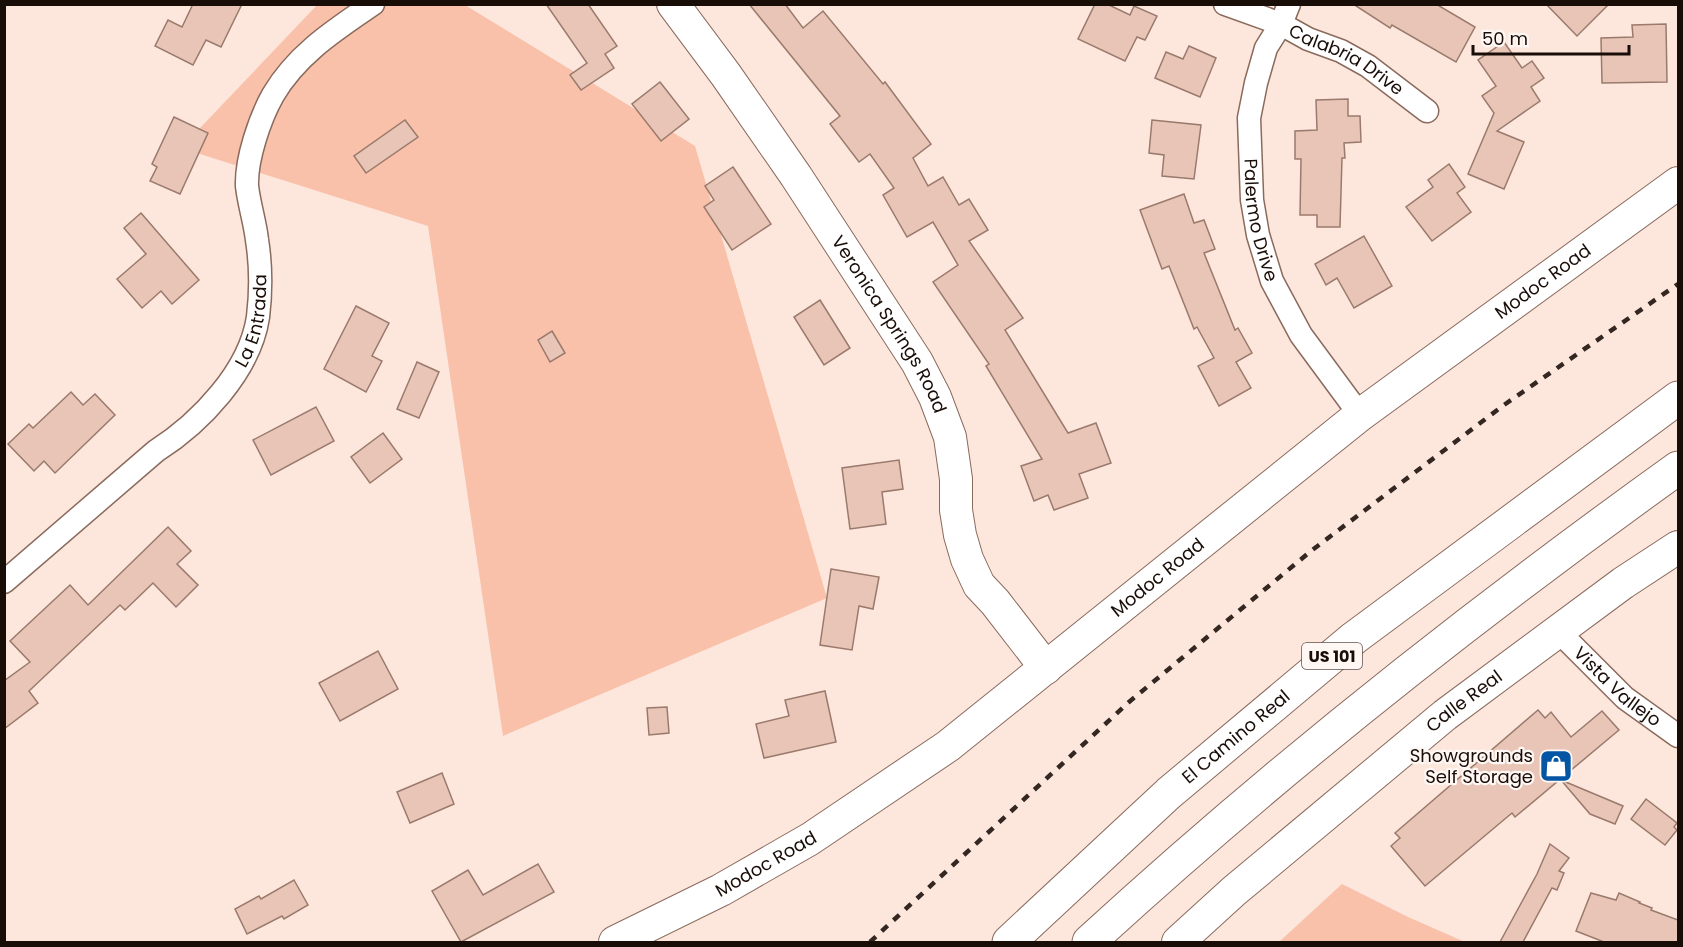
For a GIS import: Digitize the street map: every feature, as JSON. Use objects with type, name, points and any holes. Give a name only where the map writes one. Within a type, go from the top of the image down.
[{"type":"highway","name":"El Camino Real","points":[[1009,942],[1169,793],[1354,638],[1678,398]]},
{"type":"highway","points":[[1089,942],[1279,774],[1415,664],[1554,558],[1678,468]]},
{"type":"street","name":"La Entrada","points":[[4,582],[156,451],[175,439],[201,416],[217,399],[236,371],[247,351],[258,317],[260,273],[258,240],[247,185],[253,144],[262,119],[274,94],[298,61],[318,42],[374,4]]},
{"type":"street","name":"Veronica Springs Road","points":[[673,4],[796,176],[917,362],[935,397],[950,437],[956,479],[956,510],[967,559],[979,585],[1046,668]]},
{"type":"street","name":"Calabria Drive","points":[[1225,4],[1285,14],[1308,39],[1341,51],[1368,66],[1427,111]]},
{"type":"street","name":"Palermo Drive","points":[[1285,14],[1266,48],[1249,118],[1252,200],[1258,235],[1272,281],[1301,335],[1360,415]]},
{"type":"street","name":"Modoc Road","points":[[615,942],[721,890],[810,839],[948,746],[1360,415],[1678,183]]},
{"type":"street","name":"Calle Real","points":[[1178,942],[1243,883],[1436,722],[1623,583],[1678,547]]},
{"type":"street","name":"Vista Vallejo","points":[[1559,632],[1625,698],[1678,736]]},
{"type":"shaded area","points":[[318,4],[465,5],[695,146],[827,598],[503,736],[428,226],[181,148]]},
{"type":"shaded area","points":[[1342,884],[1408,917],[1465,942],[1279,942]]},
{"type":"building","points":[[193,4],[242,4],[221,47],[206,40],[193,65],[155,46],[168,20],[182,27]]},
{"type":"building","points":[[546,4],[588,4],[617,46],[605,54],[614,68],[581,90],[570,75],[587,63]]},
{"type":"building","points":[[749,4],[785,4],[803,28],[823,11],[883,84],[885,82],[931,144],[913,158],[928,186],[943,177],[959,205],[969,199],[988,230],[969,241],[1023,318],[1005,330],[1068,433],[1096,423],[1111,463],[1079,474],[1088,498],[1054,510],[1048,495],[1034,501],[1021,466],[1042,459],[986,366],[989,364],[933,282],[958,265],[933,222],[907,237],[883,195],[894,188],[870,154],[859,162],[830,124],[840,116]]},
{"type":"building","points":[[1095,4],[1107,4],[1130,15],[1134,6],[1157,16],[1145,40],[1137,37],[1125,61],[1078,39]]},
{"type":"building","points":[[1353,4],[1436,4],[1475,27],[1456,62],[1392,25],[1390,28]]},
{"type":"building","points":[[1546,4],[1609,4],[1577,36]]},
{"type":"building","points":[[1666,24],[1667,82],[1602,83],[1601,38],[1633,37],[1632,25]]},
{"type":"building","points":[[1504,42],[1522,68],[1532,61],[1544,78],[1531,87],[1540,101],[1497,131],[1524,142],[1504,189],[1468,174],[1494,113],[1482,96],[1496,86],[1478,60]]},
{"type":"building","points":[[1189,46],[1216,58],[1200,97],[1155,78],[1166,52],[1183,59]]},
{"type":"building","points":[[660,82],[689,119],[661,141],[632,104]]},
{"type":"building","points":[[1348,99],[1348,116],[1360,116],[1361,142],[1344,143],[1340,227],[1317,227],[1317,215],[1300,215],[1301,159],[1295,159],[1295,131],[1317,130],[1316,100]]},
{"type":"building","points":[[174,117],[208,133],[180,194],[150,181],[157,167],[152,164]]},
{"type":"building","points":[[405,120],[418,137],[366,173],[354,156]]},
{"type":"building","points":[[1152,120],[1201,125],[1194,179],[1162,176],[1164,155],[1149,153]]},
{"type":"building","points":[[1449,164],[1465,187],[1457,193],[1471,212],[1432,241],[1406,207],[1433,187],[1428,180]]},
{"type":"building","points":[[733,167],[771,224],[732,250],[704,207],[714,200],[705,186]]},
{"type":"building","points":[[1184,194],[1194,223],[1204,220],[1215,249],[1204,253],[1235,330],[1238,328],[1252,353],[1236,362],[1251,388],[1219,406],[1198,366],[1214,358],[1197,327],[1194,329],[1169,266],[1162,269],[1140,210]]},
{"type":"building","points":[[141,213],[199,280],[172,304],[161,291],[142,308],[117,279],[146,254],[124,228]]},
{"type":"building","points":[[1364,236],[1392,286],[1354,308],[1337,278],[1326,285],[1315,264]]},
{"type":"building","points":[[820,300],[850,348],[824,365],[794,317]]},
{"type":"building","points":[[356,306],[389,323],[372,356],[382,361],[366,392],[324,369]]},
{"type":"building","points":[[552,331],[565,353],[550,362],[538,340]]},
{"type":"building","points":[[417,362],[439,372],[419,418],[397,409]]},
{"type":"building","points":[[71,392],[83,405],[95,394],[115,415],[55,473],[44,461],[34,471],[8,444],[29,424],[33,428]]},
{"type":"building","points":[[316,407],[334,441],[271,475],[253,440]]},
{"type":"building","points":[[383,433],[402,459],[370,483],[351,457]]},
{"type":"building","points":[[899,460],[903,489],[882,492],[886,524],[850,529],[842,468]]},
{"type":"building","points":[[168,527],[191,551],[177,564],[198,585],[176,607],[153,583],[125,610],[120,605],[29,691],[38,703],[4,729],[4,681],[30,662],[10,641],[70,585],[88,605]]},
{"type":"building","points":[[831,569],[879,577],[873,609],[859,606],[852,650],[820,645]]},
{"type":"building","points":[[378,651],[398,689],[340,721],[319,683]]},
{"type":"building","points":[[825,691],[836,742],[764,758],[756,724],[789,716],[785,700]]},
{"type":"building","points":[[667,707],[669,733],[649,735],[647,708]]},
{"type":"building","points":[[1538,710],[1545,718],[1551,712],[1571,737],[1602,711],[1619,730],[1515,817],[1512,813],[1425,886],[1391,846],[1400,838],[1395,833]]},
{"type":"building","points":[[442,773],[454,804],[410,823],[397,792]]},
{"type":"building","points":[[1561,780],[1623,806],[1615,824],[1590,814]]},
{"type":"building","points":[[1646,799],[1677,823],[1674,827],[1677,830],[1665,845],[1631,819]]},
{"type":"building","points":[[1550,844],[1569,858],[1559,871],[1564,873],[1557,890],[1552,888],[1523,942],[1500,942],[1537,874]]},
{"type":"building","points":[[538,864],[554,892],[461,942],[432,891],[468,870],[483,895]]},
{"type":"building","points":[[294,880],[308,905],[284,919],[282,916],[247,934],[235,909],[259,896],[261,899]]},
{"type":"building","points":[[1591,893],[1616,900],[1619,893],[1652,908],[1651,910],[1678,920],[1678,942],[1604,942],[1576,931]]},
{"type":"railway","points":[[870,942],[1129,702],[1311,551],[1504,405],[1678,284]]},
{"type":"place","name":"Showgrounds Self Storage","points":[[1556,766]]}]
